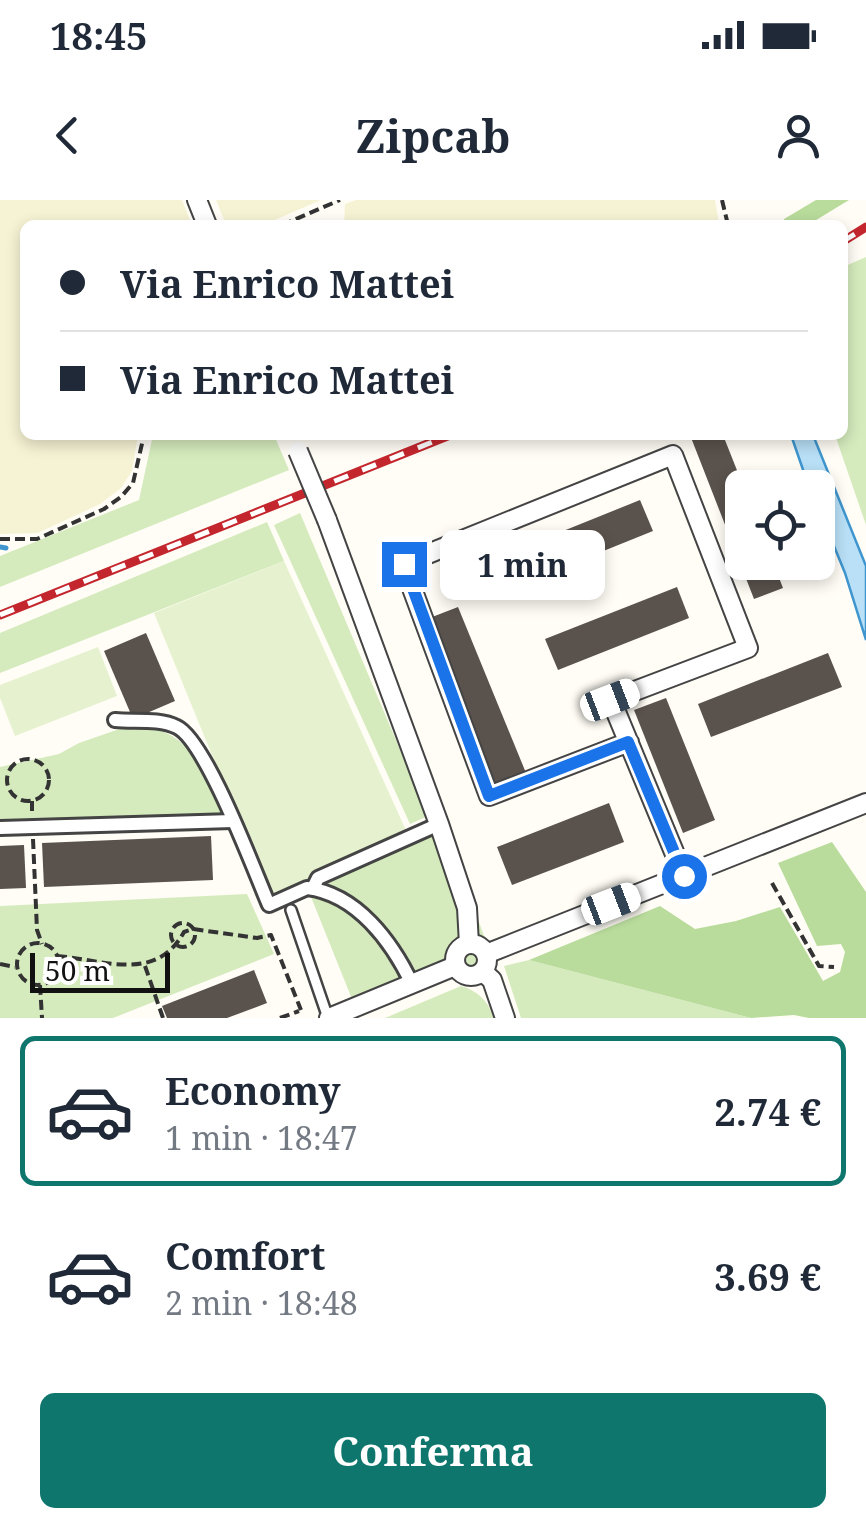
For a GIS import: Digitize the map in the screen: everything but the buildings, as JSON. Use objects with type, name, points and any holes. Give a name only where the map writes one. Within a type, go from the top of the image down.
[{"type":"street","points":[[295,443],[439,824],[467,908],[470,944]]},
{"type":"street","points":[[628,742],[489,796],[404,564],[673,456],[748,648],[610,700],[628,742],[684,876]]},
{"type":"street","points":[[115,720],[166,724],[186,734],[196,746],[268,905],[313,888],[318,878],[439,824]]},
{"type":"street","points":[[455,966],[468,976],[484,963],[866,802]]},
{"type":"street","points":[[0,828],[233,821]]},
{"type":"street","points":[[313,888],[346,902],[370,922],[401,962],[412,984]]},
{"type":"street","points":[[455,966],[456,952],[470,944],[480,946],[505,1018]]},
{"type":"street","points":[[328,1018],[455,966]]},
{"type":"lane","points":[[292,910],[328,1018]]},
{"type":"path","points":[[294,220],[340,200]]},
{"type":"path","points":[[0,539],[37,539],[104,509],[133,483],[143,440]]},
{"type":"path","points":[[26,759],[40,762],[49,781],[44,794],[32,801],[18,799],[7,784],[9,770],[26,759]]},
{"type":"path","points":[[32,801],[37,930],[42,944],[57,956],[146,966],[177,945],[184,932],[193,929]]},
{"type":"path","points":[[772,883],[819,966],[834,967]]},
{"type":"path","points":[[193,929],[192,942],[185,946],[177,945],[171,936],[173,928],[184,923],[193,929],[257,938],[270,934],[301,1010]]},
{"type":"path","points":[[42,944],[27,946],[19,954],[17,968],[26,982],[40,985],[56,975],[57,956]]},
{"type":"path","points":[[0,964],[17,968]]},
{"type":"path","points":[[146,966],[163,1018]]},
{"type":"path","points":[[40,985],[42,1018]]},
{"type":"shaded area","points":[[0,200],[182,200],[190,220],[20,220],[20,440],[137,440],[132,471],[121,488],[100,504],[38,533],[0,534]]},
{"type":"shaded area","points":[[216,200],[321,200],[275,220],[224,220]]},
{"type":"shaded area","points":[[356,200],[715,200],[718,220],[344,220],[345,204]]},
{"type":"green space","points":[[816,200],[849,200],[816,220],[784,219]]},
{"type":"green space","points":[[866,257],[866,525],[837,440],[848,440],[848,265]]},
{"type":"green space","points":[[152,440],[276,440],[289,470],[0,587],[0,556],[139,500]]},
{"type":"green space","points":[[300,513],[428,816],[410,824],[274,525]]},
{"type":"green space","points":[[267,522],[284,561],[0,673],[0,633]]},
{"type":"green space","points":[[284,561],[409,837],[269,895],[154,613]]},
{"type":"green space","points":[[98,647],[117,696],[15,736],[0,698],[0,685]]},
{"type":"green space","points":[[128,726],[166,733],[179,741],[198,765],[222,814],[0,822],[0,767],[59,754]]},
{"type":"green space","points":[[442,822],[493,960],[358,1014],[305,882]]},
{"type":"green space","points":[[832,842],[866,892],[866,1018],[751,1018],[529,960],[660,906],[695,929],[780,907],[823,981],[840,972],[845,952],[841,944],[817,946],[778,863]]},
{"type":"green space","points":[[247,894],[274,954],[113,1018],[0,1018],[0,906]]},
{"type":"green space","points":[[529,960],[751,1018],[521,1018],[504,966]]},
{"type":"green space","points":[[461,986],[482,997],[494,1018],[385,1018]]},
{"type":"water","points":[[793,440],[815,440],[827,470],[803,470]]},
{"type":"water","points":[[835,489],[866,566],[866,640],[835,549]]},
{"type":"waterway","points":[[0,547],[6,548]]},
{"type":"railway","points":[[848,238],[866,227]]},
{"type":"railway","points":[[0,615],[438,440]]},
{"type":"route","points":[[404,564],[489,796],[628,742],[684,876]]}]
